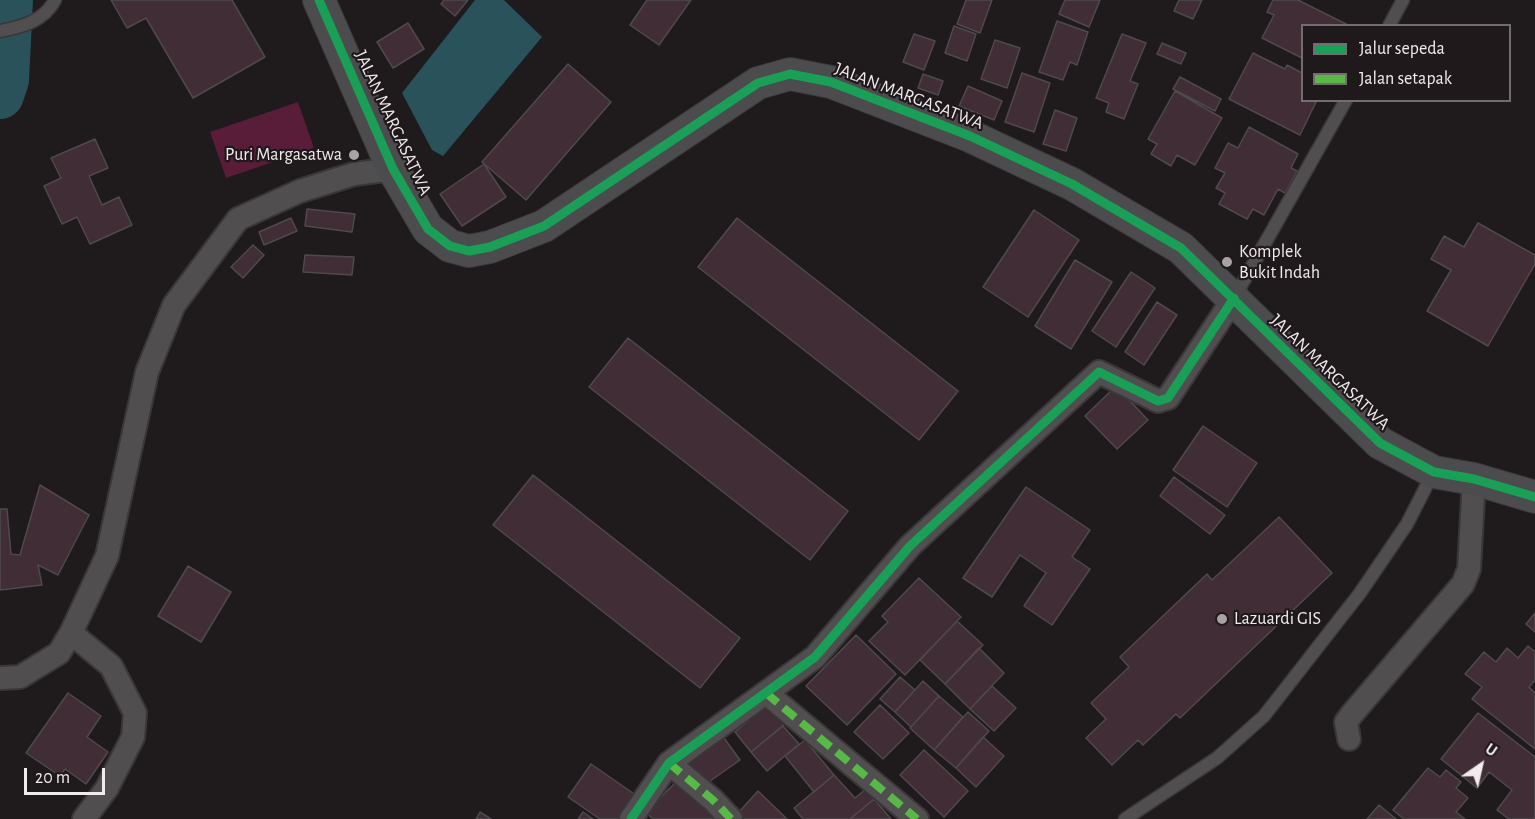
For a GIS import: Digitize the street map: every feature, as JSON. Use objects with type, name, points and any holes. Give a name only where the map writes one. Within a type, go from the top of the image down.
[{"type":"street","name":"JALAN MARGASATWA","points":[[319,0],[393,170],[428,229],[450,246],[469,251],[490,247],[544,226],[758,83],[790,74],[831,82],[970,136],[1072,184],[1181,248],[1380,443],[1434,472],[1474,479],[1535,497]]},
{"type":"street","points":[[0,678],[20,677],[59,653],[71,633],[107,556],[147,372],[174,305],[238,219],[310,187],[354,174],[393,170]]},
{"type":"street","points":[[631,819],[669,764],[815,657],[910,546],[1100,372],[1158,402],[1168,398],[1234,298]]},
{"type":"street","points":[[1348,739],[1346,722],[1463,584],[1469,569],[1474,479]]},
{"type":"street","points":[[71,633],[111,666],[135,713],[133,737],[107,788],[84,819]]},
{"type":"street","points":[[766,693],[917,819]]},
{"type":"street","points":[[669,764],[713,800],[731,819]]},
{"type":"lane","points":[[0,31],[25,27],[51,9],[55,0]]},
{"type":"lane","points":[[1390,24],[1403,0]]},
{"type":"lane","points":[[1234,298],[1345,102]]},
{"type":"lane","points":[[1125,819],[1217,758],[1264,716],[1360,593],[1407,524],[1434,472]]},
{"type":"shaded area","points":[[298,102],[314,148],[226,178],[210,132]]},
{"type":"water","points":[[475,0],[504,0],[542,37],[443,156],[432,150],[402,93]]},
{"type":"building","points":[[111,0],[232,0],[265,57],[193,98],[146,18],[127,28]]},
{"type":"building","points":[[444,0],[468,0],[455,16],[441,4]]},
{"type":"building","points":[[647,0],[691,0],[659,45],[630,25]]},
{"type":"building","points":[[966,0],[992,0],[980,33],[957,24]]},
{"type":"building","points":[[1065,0],[1100,0],[1089,27],[1059,14]]},
{"type":"building","points":[[1179,0],[1202,0],[1193,19],[1174,11]]},
{"type":"building","points":[[1273,0],[1298,0],[1346,24],[1301,24],[1301,58],[1262,38],[1274,15],[1267,12]]},
{"type":"building","points":[[1057,21],[1088,32],[1077,65],[1070,62],[1063,80],[1039,72]]},
{"type":"building","points":[[408,23],[424,49],[393,68],[377,42]]},
{"type":"building","points":[[954,26],[976,34],[967,61],[945,53]]},
{"type":"building","points":[[914,34],[935,41],[924,70],[903,62]]},
{"type":"building","points":[[1122,34],[1146,43],[1130,81],[1138,84],[1124,119],[1106,112],[1109,103],[1096,98]]},
{"type":"building","points":[[995,40],[1020,48],[1007,88],[981,79]]},
{"type":"building","points":[[1162,43],[1186,53],[1181,64],[1157,54]]},
{"type":"building","points":[[1253,53],[1285,69],[1287,65],[1301,72],[1301,102],[1316,102],[1300,135],[1229,99]]},
{"type":"building","points":[[568,64],[611,102],[526,200],[482,162]]},
{"type":"building","points":[[1022,73],[1050,83],[1034,132],[1005,122]]},
{"type":"building","points":[[923,74],[943,81],[938,95],[918,88]]},
{"type":"building","points":[[1180,77],[1221,99],[1215,111],[1173,89]]},
{"type":"building","points":[[968,86],[1002,101],[994,120],[959,106]]},
{"type":"building","points":[[1175,91],[1222,118],[1195,165],[1177,155],[1171,166],[1151,154],[1157,144],[1148,139]]},
{"type":"building","points":[[1055,110],[1077,118],[1066,151],[1043,144]]},
{"type":"building","points":[[1249,127],[1298,154],[1291,168],[1297,171],[1285,193],[1278,189],[1264,215],[1253,209],[1247,219],[1219,204],[1225,193],[1216,188],[1225,173],[1215,168],[1228,143],[1238,148]]},
{"type":"building","points":[[95,139],[108,168],[89,176],[102,205],[119,197],[132,225],[90,244],[77,217],[62,224],[44,186],[61,178],[51,158]]},
{"type":"building","points":[[484,164],[506,197],[462,226],[440,194]]},
{"type":"building","points":[[307,209],[355,214],[352,232],[305,226]]},
{"type":"building","points":[[1034,210],[1079,240],[1028,317],[983,287]]},
{"type":"building","points":[[291,218],[297,231],[264,245],[259,232]]},
{"type":"building","points":[[737,218],[958,391],[919,440],[698,267]]},
{"type":"building","points":[[1478,223],[1535,255],[1535,264],[1488,346],[1427,311],[1451,270],[1431,259],[1444,236],[1464,247]]},
{"type":"building","points":[[253,245],[264,255],[243,278],[231,267]]},
{"type":"building","points":[[305,255],[354,257],[352,275],[303,272]]},
{"type":"building","points":[[1075,260],[1112,282],[1071,349],[1035,326]]},
{"type":"building","points":[[1131,272],[1155,288],[1116,347],[1092,331]]},
{"type":"building","points":[[1157,302],[1177,315],[1144,365],[1125,352]]},
{"type":"building","points":[[628,338],[848,511],[810,560],[589,387]]},
{"type":"building","points":[[1116,386],[1148,420],[1117,449],[1085,416]]},
{"type":"building","points":[[1203,426],[1257,463],[1227,507],[1173,470]]},
{"type":"building","points":[[533,475],[740,638],[700,688],[493,525]]},
{"type":"building","points":[[1174,477],[1225,515],[1210,534],[1160,496]]},
{"type":"building","points":[[40,485],[89,515],[58,575],[38,565],[42,585],[0,590],[0,509],[7,509],[11,554],[20,555]]},
{"type":"building","points":[[1026,487],[1090,530],[1072,557],[1090,569],[1052,625],[1024,606],[1046,573],[1020,555],[992,597],[963,578]]},
{"type":"building","name":"Lazuardi GIS","points":[[1279,517],[1332,573],[1180,718],[1176,714],[1143,745],[1138,740],[1112,765],[1086,738],[1106,719],[1091,703],[1129,667],[1120,657],[1207,574],[1212,580]]},
{"type":"building","points":[[188,566],[231,592],[201,642],[158,616]]},
{"type":"building","points":[[919,578],[961,617],[905,675],[869,641],[888,622],[882,616]]},
{"type":"building","points":[[1535,613],[1535,632],[1526,624]]},
{"type":"building","points":[[957,621],[983,645],[945,684],[920,660]]},
{"type":"building","points":[[856,635],[896,674],[847,725],[806,686]]},
{"type":"building","points":[[1528,646],[1535,652],[1535,680],[1529,687],[1535,693],[1535,749],[1472,699],[1482,687],[1465,674],[1484,652],[1496,662],[1507,648],[1518,658]]},
{"type":"building","points":[[979,648],[1004,673],[970,709],[945,684]]},
{"type":"building","points":[[900,677],[915,690],[895,712],[880,699]]},
{"type":"building","points":[[923,681],[939,696],[911,727],[895,712]]},
{"type":"building","points":[[992,686],[1016,708],[994,731],[970,709]]},
{"type":"building","points":[[68,693],[101,716],[87,737],[108,752],[86,784],[65,769],[60,776],[26,753]]},
{"type":"building","points":[[939,696],[963,717],[934,750],[910,728]]},
{"type":"building","points":[[769,703],[786,723],[751,752],[735,732]]},
{"type":"building","points":[[880,705],[909,733],[883,759],[854,732]]},
{"type":"building","points":[[968,712],[989,731],[956,768],[934,750]]},
{"type":"building","points":[[1478,713],[1535,757],[1535,819],[1509,819],[1497,810],[1512,790],[1489,772],[1477,788],[1441,759]]},
{"type":"building","points":[[783,726],[799,744],[767,771],[751,752]]},
{"type":"building","points":[[719,731],[740,760],[703,786],[682,757]]},
{"type":"building","points":[[983,737],[1004,756],[976,787],[956,768]]},
{"type":"building","points":[[805,740],[834,775],[814,792],[785,756]]},
{"type":"building","points":[[924,750],[968,791],[944,817],[900,775]]},
{"type":"building","points":[[591,764],[640,798],[626,819],[600,819],[568,797]]},
{"type":"building","points":[[1428,768],[1440,777],[1446,770],[1461,782],[1456,788],[1468,798],[1456,812],[1465,819],[1404,819],[1393,810]]},
{"type":"building","points":[[834,775],[855,798],[866,789],[874,799],[850,819],[803,819],[794,808]]},
{"type":"building","points":[[679,779],[720,819],[653,819],[646,812]]},
{"type":"building","points":[[758,791],[787,819],[744,819],[738,813]]},
{"type":"building","points":[[874,799],[891,819],[850,819]]},
{"type":"building","points":[[1379,805],[1396,819],[1367,819]]},
{"type":"building","points":[[480,812],[491,819],[476,819]]},
{"type":"building","points":[[583,812],[593,819],[578,819]]},
{"type":"waterway","points":[[0,95],[5,80],[9,0]]},
{"type":"marked path","points":[[766,693],[917,819]]},
{"type":"marked path","points":[[669,763],[713,800],[731,819]]},
{"type":"cycle path","points":[[319,0],[393,169],[428,229],[450,246],[469,251],[490,247],[544,226],[758,83],[790,74],[831,82],[970,136],[1072,184],[1181,248],[1380,443],[1434,472],[1474,479],[1535,497]]},
{"type":"cycle path","points":[[631,819],[669,763],[815,657],[910,546],[1099,372],[1158,401],[1168,398],[1234,298]]},
{"type":"place","name":"Puri Margasatwa","points":[[354,155]]},
{"type":"place","name":"Komplek Bukit Indah","points":[[1227,262]]},
{"type":"place","name":"Lazuardi GIS","points":[[1222,619]]}]
